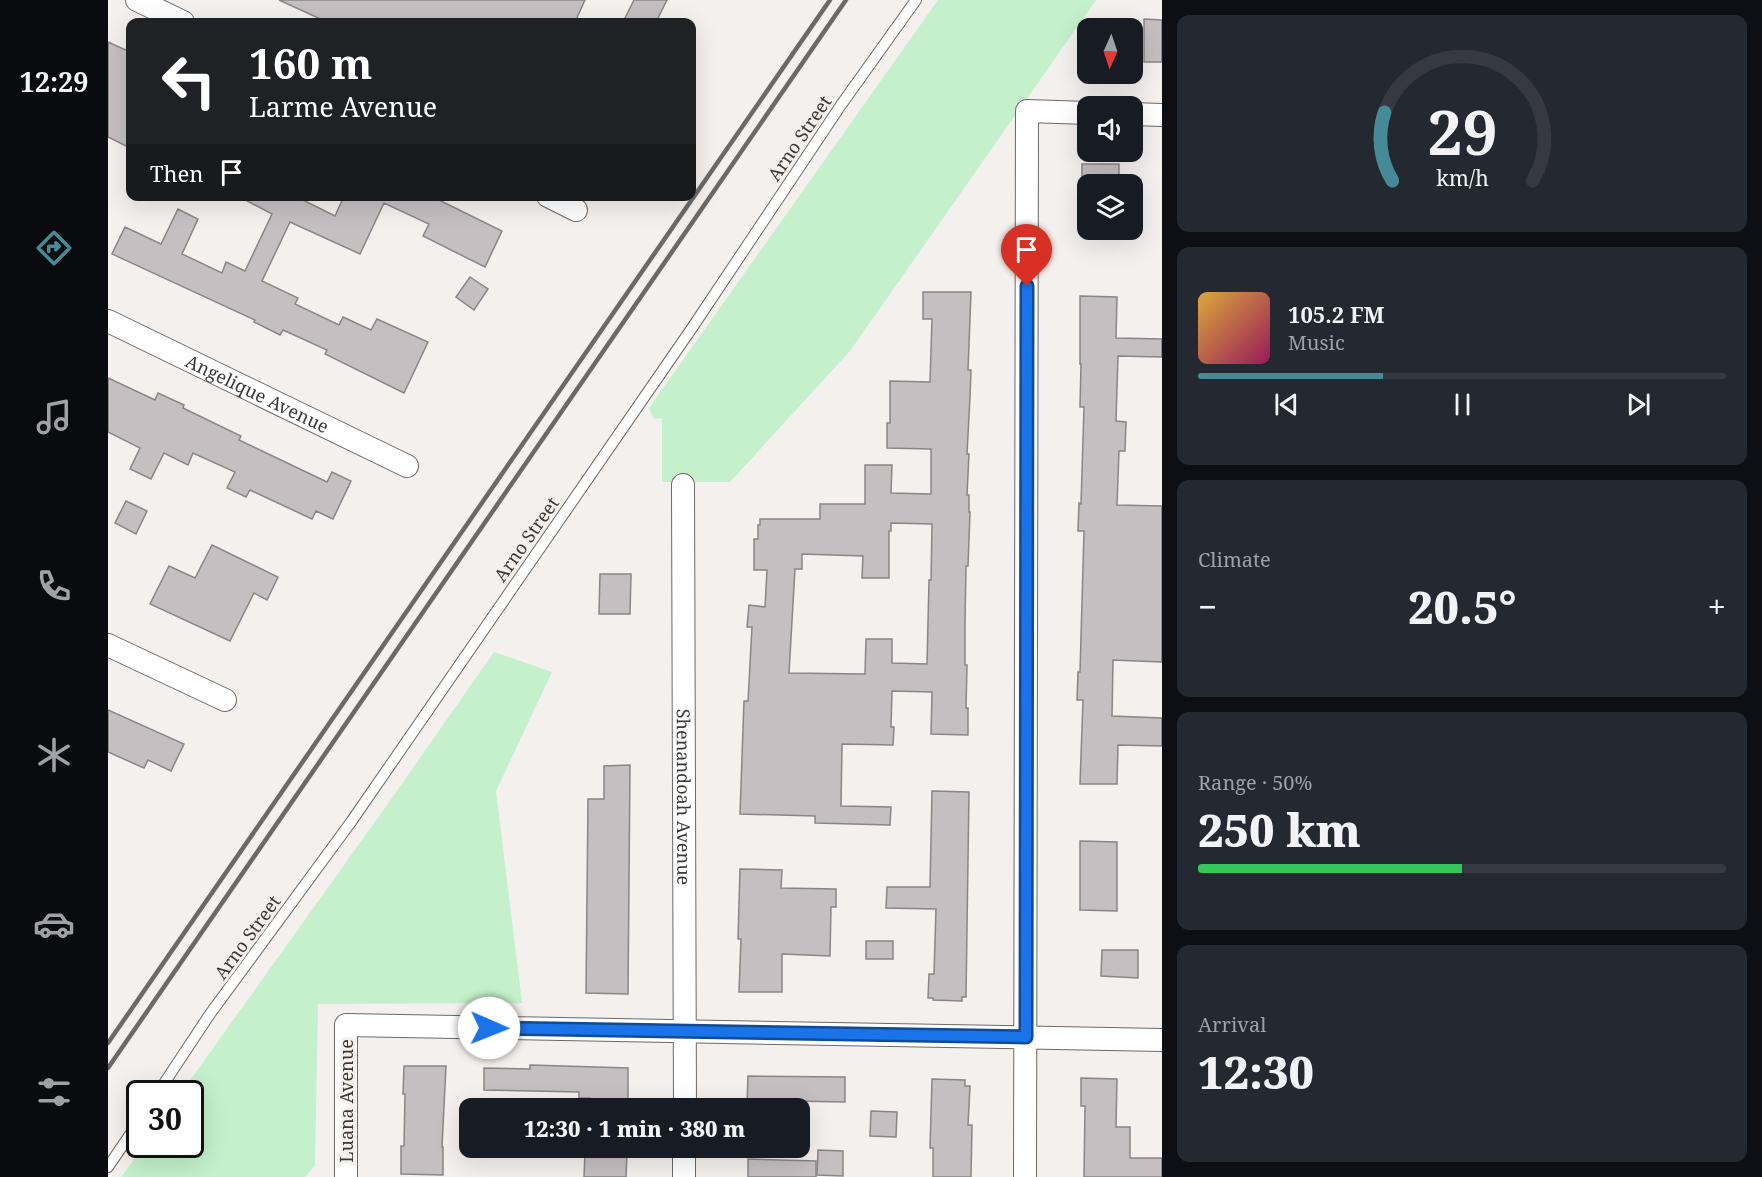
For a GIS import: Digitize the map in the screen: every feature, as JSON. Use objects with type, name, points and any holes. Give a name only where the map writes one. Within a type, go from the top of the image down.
[{"type":"street","points":[[136,0],[174,18]]},
{"type":"street","points":[[1025,1177],[1027,111],[1077,113]]},
{"type":"street","points":[[1143,114],[1162,115]]},
{"type":"street","points":[[558,201],[576,210]]},
{"type":"street","name":"Angelique Avenue","points":[[108,321],[407,466]]},
{"type":"street","name":"Shenandoah Avenue","points":[[683,485],[684,1098]]},
{"type":"street","points":[[108,645],[225,700]]},
{"type":"street","name":"Luana Avenue","points":[[346,1177],[346,1025],[685,1032]]},
{"type":"street","points":[[685,1032],[1162,1040]]},
{"type":"street","points":[[684,1158],[684,1177]]},
{"type":"lane","name":"Arno Street","points":[[166,1080],[210,1014],[351,822],[692,328],[834,115],[916,0]]},
{"type":"lane","points":[[108,1167],[126,1141]]},
{"type":"green space","points":[[938,0],[1096,0],[1083,18],[1077,18],[1077,27],[850,351],[730,482],[662,482],[662,418],[654,419],[649,408]]},
{"type":"green space","points":[[494,652],[552,672],[496,791],[522,1003],[318,1004],[315,1165],[305,1177],[121,1177],[135,1158],[204,1158],[204,1080],[190,1080]]},
{"type":"building","points":[[279,0],[585,0],[577,18],[318,18]]},
{"type":"building","points":[[634,0],[667,0],[658,18],[625,18]]},
{"type":"building","points":[[1144,19],[1162,20],[1162,62],[1144,62]]},
{"type":"building","points":[[108,42],[126,50],[126,146],[108,137]]},
{"type":"building","points":[[1082,164],[1119,164],[1119,174],[1082,174]]},
{"type":"building","points":[[247,201],[305,201],[335,216],[342,201],[441,201],[502,231],[485,267],[423,236],[429,224],[384,203],[360,254],[290,222],[262,281],[298,298],[295,304],[339,325],[343,317],[371,330],[377,319],[428,342],[404,393],[325,354],[327,350],[283,330],[280,335],[254,322],[255,320],[112,254],[125,227],[161,244],[178,209],[198,219],[182,254],[222,273],[226,262],[245,271],[272,214]]},
{"type":"building","points":[[470,277],[488,289],[474,310],[456,297]]},
{"type":"building","points":[[923,292],[971,292],[968,370],[971,370],[967,454],[969,454],[967,495],[969,495],[970,512],[965,623],[968,735],[931,734],[932,692],[892,691],[893,745],[842,744],[841,806],[891,807],[890,825],[815,823],[815,816],[740,814],[744,701],[748,701],[752,627],[747,627],[749,605],[765,607],[767,570],[754,570],[754,539],[758,539],[760,519],[820,519],[820,504],[865,504],[865,465],[892,465],[891,493],[931,494],[931,449],[887,448],[887,423],[890,423],[890,381],[930,382],[932,319],[923,319]],"holes":[[[891,523],[932,524],[927,664],[892,663],[892,639],[866,639],[865,674],[789,673],[795,569],[802,569],[802,554],[863,556],[862,578],[889,578]]]},
{"type":"building","points":[[1080,296],[1117,297],[1116,338],[1162,339],[1162,357],[1118,356],[1116,421],[1126,422],[1125,451],[1119,451],[1117,505],[1162,506],[1162,662],[1113,660],[1112,716],[1162,718],[1162,746],[1118,745],[1117,784],[1080,784],[1083,700],[1077,700],[1078,672],[1080,672],[1084,531],[1078,531],[1084,407],[1080,407]]},
{"type":"building","points":[[108,378],[155,400],[158,393],[184,405],[183,408],[241,436],[239,440],[327,482],[332,472],[351,481],[333,519],[316,511],[312,519],[250,490],[246,497],[227,488],[235,472],[193,453],[188,465],[164,453],[151,479],[130,469],[140,448],[108,432]]},
{"type":"building","points":[[126,501],[147,511],[136,534],[115,523]]},
{"type":"building","points":[[212,545],[278,577],[267,600],[254,593],[230,641],[150,604],[169,566],[195,578]]},
{"type":"building","points":[[600,574],[631,574],[630,614],[599,614]]},
{"type":"building","points":[[108,710],[184,744],[171,771],[148,760],[144,768],[108,752]]},
{"type":"building","points":[[630,765],[628,994],[586,993],[588,799],[604,799],[604,766]]},
{"type":"building","points":[[932,791],[969,792],[966,997],[962,997],[962,1001],[928,998],[929,974],[934,974],[936,909],[886,908],[887,887],[930,887]]},
{"type":"building","points":[[1080,841],[1117,842],[1117,911],[1080,910]]},
{"type":"building","points":[[740,869],[782,870],[781,888],[836,889],[836,907],[831,907],[830,956],[782,954],[782,992],[739,992]]},
{"type":"building","points":[[866,941],[893,941],[893,959],[866,959]]},
{"type":"building","points":[[1102,950],[1138,950],[1138,978],[1101,976]]},
{"type":"building","points":[[530,1065],[628,1068],[628,1098],[579,1098],[579,1092],[484,1090],[484,1068],[530,1069]]},
{"type":"building","points":[[404,1066],[446,1066],[443,1175],[401,1174],[401,1146],[404,1146]]},
{"type":"building","points":[[748,1076],[845,1077],[845,1102],[810,1101],[810,1098],[747,1098]]},
{"type":"building","points":[[1081,1078],[1117,1079],[1116,1127],[1130,1127],[1130,1158],[1162,1158],[1162,1177],[1084,1177],[1085,1106],[1081,1106]]},
{"type":"building","points":[[932,1079],[965,1080],[965,1086],[970,1086],[968,1125],[972,1125],[971,1177],[933,1177],[933,1148],[930,1148]]},
{"type":"building","points":[[871,1111],[897,1112],[896,1137],[870,1136]]},
{"type":"building","points":[[818,1150],[843,1151],[843,1176],[817,1175]]},
{"type":"building","points":[[585,1158],[627,1158],[626,1177],[584,1177]]},
{"type":"building","points":[[748,1159],[816,1161],[816,1177],[748,1177]]},
{"type":"railway","points":[[696,194],[830,0]]},
{"type":"railway","points":[[108,1068],[846,0]]},
{"type":"railway","points":[[108,1043],[691,201]]},
{"type":"route","points":[[489,1028],[1026,1037],[1027,286]]}]
